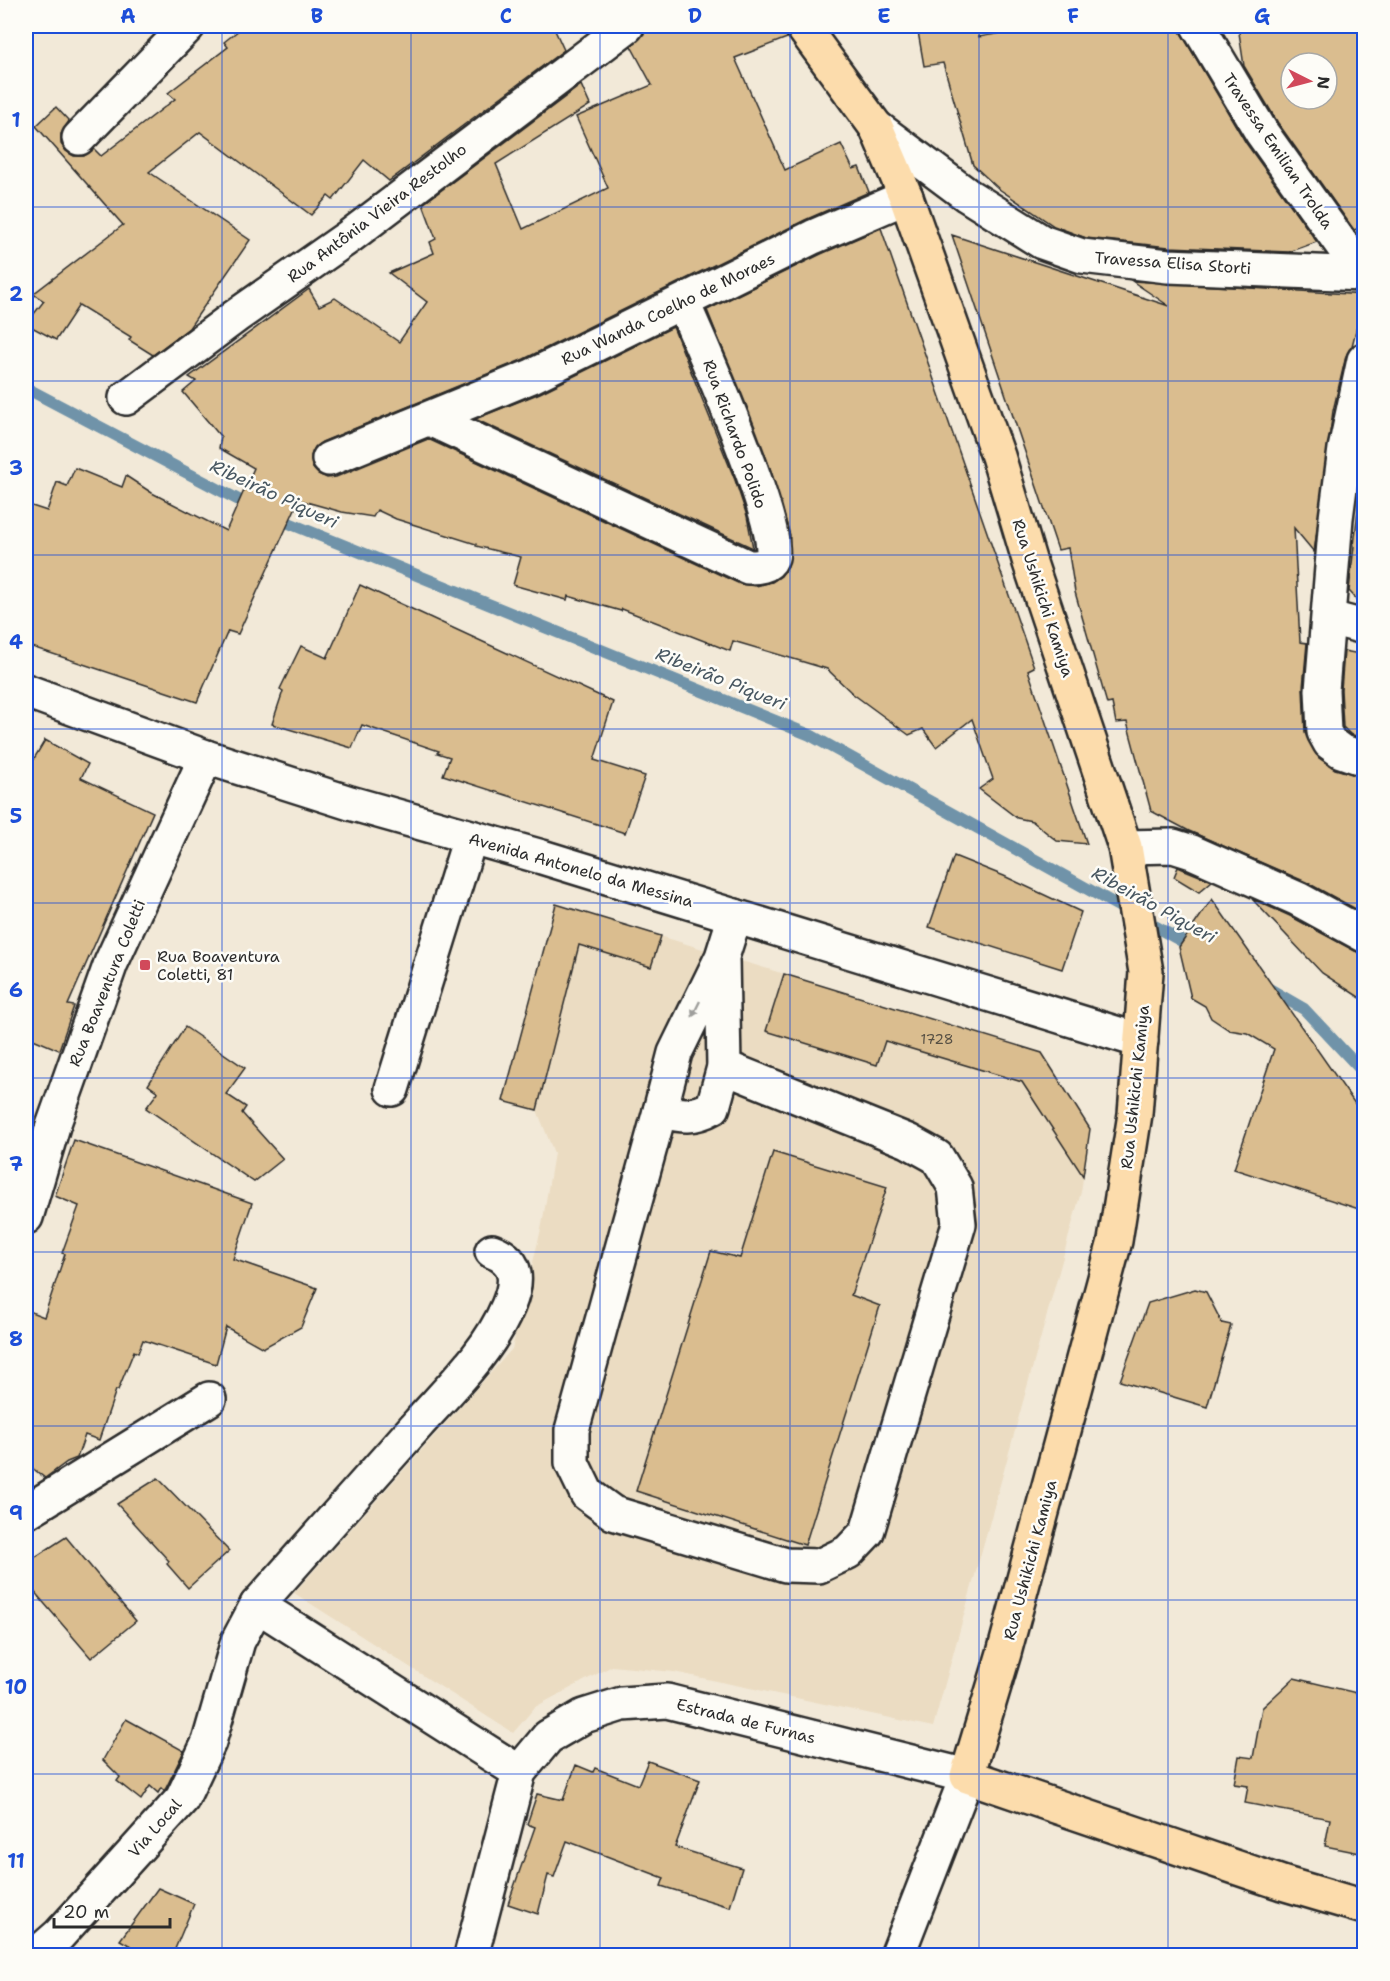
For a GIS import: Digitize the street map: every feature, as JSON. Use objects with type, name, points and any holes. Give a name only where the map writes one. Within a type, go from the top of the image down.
[{"type":"main road","name":"Rua Ushikichi Kamiya","points":[[802,26],[876,127],[906,197],[998,456],[1030,563],[1127,858],[1146,972],[1135,1114],[1115,1241],[1005,1653],[967,1776]]},
{"type":"main road","points":[[967,1776],[1282,1883],[1365,1908]]},
{"type":"street","points":[[79,138],[188,26]]},
{"type":"street","name":"Rua Antônia Vieira Restolho","points":[[126,399],[350,236],[627,26]]},
{"type":"street","name":"Travessa Emilian Trolda","points":[[1198,26],[1262,133],[1363,274]]},
{"type":"street","name":"Travessa Elisa Storti","points":[[876,127],[967,195],[1042,242],[1082,256],[1168,266],[1363,274]]},
{"type":"street","name":"Rua Wanda Coelho de Moraes","points":[[328,459],[532,376],[813,237],[906,197]]},
{"type":"street","name":"Rua Richardo Polido","points":[[430,419],[748,567],[766,565],[771,559],[774,548],[761,500],[734,423],[683,303]]},
{"type":"street","points":[[1365,360],[1345,448],[1336,518],[1330,618],[1322,690],[1324,732],[1330,743],[1341,751],[1365,759]]},
{"type":"street","points":[[1330,618],[1365,627]]},
{"type":"street","name":"Avenida Antonelo da Messina","points":[[26,691],[206,757],[350,803],[735,916],[1141,1041]]},
{"type":"street","name":"Rua Boaventura Coletti","points":[[26,1217],[57,1115],[111,963],[206,757]]},
{"type":"street","points":[[392,1089],[470,838]]},
{"type":"street","points":[[1127,858],[1173,846],[1192,852],[1298,899],[1365,935]]},
{"type":"street","points":[[724,1067],[908,1141],[937,1157],[956,1187],[958,1224],[867,1532],[848,1552],[819,1566],[786,1565],[613,1513],[587,1494],[572,1464],[572,1430],[675,1053],[722,957],[735,916]]},
{"type":"street","points":[[660,1111],[684,1116],[698,1115],[712,1107],[724,1067],[722,957]]},
{"type":"street","name":"Via Local","points":[[35,1956],[59,1935],[182,1799],[208,1742],[238,1641],[257,1605],[479,1355],[508,1307],[515,1282],[513,1267],[506,1256],[492,1251]]},
{"type":"street","points":[[26,1512],[209,1399]]},
{"type":"street","points":[[257,1605],[519,1772]]},
{"type":"street","name":"Estrada de Furnas","points":[[471,1956],[519,1772],[548,1737],[584,1716],[622,1704],[667,1701],[967,1776]]},
{"type":"street","points":[[897,1956],[967,1776]]},
{"type":"shaded area","points":[[556,904],[1042,1053],[1090,1129],[1081,1192],[933,1727],[674,1672],[612,1666],[535,1707],[513,1733],[294,1593],[512,1349],[542,1225],[554,1153],[537,1110],[503,1101]]},
{"type":"building","points":[[244,26],[553,26],[564,50],[389,181],[364,160],[333,200],[328,196],[311,215],[200,132],[149,172],[250,240],[189,328],[153,355],[129,340],[131,337],[79,305],[56,340],[26,324],[44,301],[33,294],[123,225],[36,126],[56,107],[69,121],[61,134],[61,144],[66,151],[74,156],[84,156],[94,149],[101,156],[175,99],[168,93],[228,47],[224,42]]},
{"type":"building","points":[[645,26],[784,26],[787,38],[735,58],[785,170],[841,144],[853,169],[859,167],[869,192],[805,220],[524,359],[322,442],[315,447],[311,456],[312,467],[318,474],[327,478],[336,477],[428,439],[740,584],[756,586],[772,582],[781,576],[788,566],[790,535],[770,468],[707,310],[821,254],[881,228],[1034,667],[1028,670],[1087,844],[1057,841],[1032,821],[1017,818],[979,789],[993,779],[972,719],[936,747],[923,729],[909,735],[853,694],[827,669],[733,641],[730,651],[622,609],[621,611],[568,596],[567,600],[513,585],[521,557],[476,546],[476,544],[396,519],[377,510],[373,517],[342,512],[299,500],[238,634],[228,631],[197,702],[26,645],[26,504],[47,511],[57,482],[67,486],[75,468],[122,487],[126,476],[152,493],[226,531],[254,468],[219,448],[221,437],[183,392],[196,381],[189,377],[309,289],[319,306],[335,298],[399,342],[427,302],[389,273],[434,253],[430,242],[436,239],[423,204],[581,85],[590,105],[496,164],[523,229],[608,188],[576,117],[652,85],[631,46],[644,34]]},
{"type":"building","points":[[917,26],[977,26],[979,37],[1042,26],[1177,26],[1246,143],[1317,242],[1289,252],[1169,247],[1086,238],[1054,226],[999,189],[973,165],[943,63],[924,66]]},
{"type":"building","points":[[1238,26],[1365,26],[1365,226],[1354,230],[1278,123],[1244,66]]},
{"type":"building","points":[[952,235],[1169,306],[1132,281],[1365,295],[1352,346],[1346,356],[1333,411],[1314,552],[1294,528],[1300,642],[1307,643],[1303,688],[1305,733],[1319,758],[1335,769],[1365,777],[1365,914],[1306,882],[1189,831],[1151,811],[1127,722],[1116,723],[1112,703],[1107,704],[1075,592],[1068,548],[1058,550]]},
{"type":"building","points":[[673,327],[735,480],[747,516],[753,548],[475,419],[540,393]]},
{"type":"building","points":[[1365,447],[1365,608],[1349,591]]},
{"type":"building","points":[[360,585],[613,702],[594,760],[645,776],[625,833],[443,775],[450,757],[437,753],[439,751],[362,725],[352,748],[272,724],[283,691],[280,689],[301,646],[327,658]]},
{"type":"building","points":[[1344,651],[1365,655],[1365,739],[1350,734],[1343,727],[1341,690]]},
{"type":"building","points":[[45,740],[88,764],[81,778],[153,812],[68,1005],[74,1006],[59,1050],[26,1036],[26,772]]},
{"type":"building","points":[[954,856],[1004,876],[1081,912],[1062,969],[929,927]]},
{"type":"building","points":[[1178,867],[1212,881],[1199,892],[1174,877]]},
{"type":"building","points":[[1212,899],[1365,1118],[1365,1211],[1234,1169],[1274,1049],[1247,1033],[1229,1030],[1211,1018],[1205,1006],[1191,998],[1179,947]]},
{"type":"building","points":[[1252,899],[1365,954],[1365,1001],[1322,973]]},
{"type":"building","points":[[556,904],[661,936],[651,967],[579,945],[537,1110],[503,1101]]},
{"type":"building","points":[[784,974],[1042,1053],[1090,1129],[1083,1176],[1022,1082],[885,1041],[877,1065],[766,1031]]},
{"type":"building","points":[[185,1027],[245,1068],[226,1094],[246,1107],[242,1113],[283,1159],[254,1182],[146,1108],[158,1092],[148,1085]]},
{"type":"building","points":[[74,1140],[252,1203],[233,1259],[317,1288],[301,1327],[263,1348],[226,1327],[216,1364],[143,1340],[138,1353],[134,1351],[118,1390],[116,1390],[99,1440],[85,1435],[77,1458],[67,1462],[45,1478],[26,1463],[26,1310],[44,1317],[65,1254],[62,1253],[79,1206],[55,1196]]},
{"type":"building","points":[[773,1152],[887,1187],[851,1295],[880,1306],[805,1545],[636,1491],[711,1251],[740,1258]]},
{"type":"building","points":[[1195,1289],[1206,1292],[1222,1323],[1231,1325],[1207,1407],[1120,1381],[1148,1303]]},
{"type":"building","points":[[158,1478],[229,1551],[188,1588],[167,1564],[169,1561],[117,1504]]},
{"type":"building","points":[[66,1537],[136,1621],[91,1658],[26,1582],[26,1563]]},
{"type":"building","points":[[1294,1678],[1365,1695],[1365,1854],[1325,1846],[1330,1819],[1245,1803],[1248,1786],[1234,1784],[1239,1756],[1253,1758],[1262,1708]]},
{"type":"building","points":[[126,1719],[184,1751],[164,1791],[161,1788],[158,1793],[150,1786],[141,1800],[117,1781],[120,1777],[103,1760]]},
{"type":"building","points":[[648,1761],[700,1780],[675,1847],[742,1868],[730,1907],[661,1886],[664,1878],[567,1841],[554,1877],[548,1875],[538,1914],[508,1904],[535,1827],[527,1824],[537,1794],[563,1800],[576,1765],[593,1772],[595,1768],[638,1785]]},
{"type":"building","points":[[158,1888],[194,1904],[172,1956],[149,1956],[120,1940]]},
{"type":"waterway","name":"Ribeirão Piqueri","points":[[26,388],[252,507]]},
{"type":"waterway","name":"Ribeirão Piqueri","points":[[274,517],[810,735],[1196,949]]},
{"type":"waterway","name":"Ribeirão Piqueri","points":[[1264,986],[1304,1009],[1364,1073]]},
{"type":"place","name":"Rua Boaventura Coletti, 81","points":[[145,965]]}]
